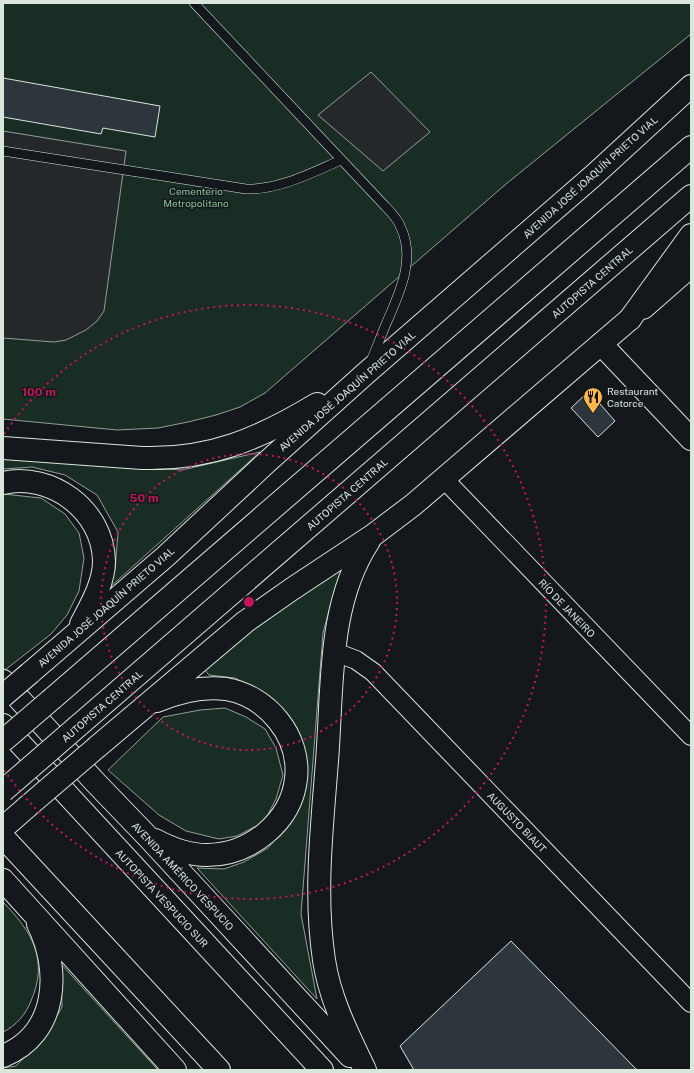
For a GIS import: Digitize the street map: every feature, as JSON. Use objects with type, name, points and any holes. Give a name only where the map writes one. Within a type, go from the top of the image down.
[{"type":"main road","name":"AVENIDA JOSÉ JOAQUÍN PRIETO VIAL","points":[[3,696],[171,552],[267,462],[365,374],[593,176],[691,86]]},
{"type":"main road","points":[[3,741],[691,147]]},
{"type":"main road","name":"AUTOPISTA CENTRAL","points":[[3,791],[691,196]]},
{"type":"main road","points":[[630,319],[691,235]]},
{"type":"main road","points":[[3,828],[96,747],[245,622],[372,536],[413,505],[691,266]]},
{"type":"main road","points":[[601,344],[691,439]]},
{"type":"main road","points":[[3,448],[163,458],[206,453],[268,432],[294,418],[365,374]]},
{"type":"main road","points":[[3,483],[11,481],[26,481],[42,484],[56,489],[70,497],[81,507],[95,527],[103,551],[103,572],[96,593],[74,634]]},
{"type":"main road","points":[[364,1070],[346,1032],[333,998],[324,962],[320,931],[319,891],[334,652],[338,620],[345,594],[356,564],[372,536]]},
{"type":"main road","name":"AVENIDA AMÉRICO VESPUCIO","points":[[3,681],[89,776],[148,837],[364,1070]]},
{"type":"main road","points":[[139,711],[154,702],[187,691],[216,688],[238,692],[260,704],[272,713],[281,724],[289,737],[294,751],[296,764],[294,791],[289,804],[274,826],[263,836],[250,844],[222,854],[207,855],[186,852],[167,846],[148,837]]},
{"type":"main road","name":"AUTOPISTA VESPUCIO SUR","points":[[3,725],[322,1070]]},
{"type":"main road","points":[[3,837],[219,1070]]},
{"type":"main road","points":[[3,880],[175,1070]]},
{"type":"main road","points":[[3,1056],[19,1047],[38,1028],[50,1003],[52,975],[50,958],[46,942],[33,912]]},
{"type":"street","name":"RÍO DE JANEIRO","points":[[444,479],[691,736]]},
{"type":"street","name":"AUGUSTO BIAUT","points":[[334,652],[356,660],[373,672],[691,1003]]},
{"type":"lane","points":[[194,3],[401,226],[407,248],[407,260],[400,291],[365,374]]},
{"type":"lane","points":[[3,151],[258,190],[281,184],[341,160]]},
{"type":"green space","name":"Cementerio Metropolitano","points":[[3,3],[691,3],[691,34],[506,184],[265,393],[240,407],[188,422],[158,428],[117,430],[3,419]]},
{"type":"green space","points":[[260,452],[109,588],[115,570],[118,532],[97,495],[65,475],[32,467],[3,469],[3,458],[182,470]]},
{"type":"green space","points":[[3,494],[41,498],[65,514],[79,533],[84,558],[79,591],[67,615],[51,634],[5,670],[3,667]]},
{"type":"green space","points":[[343,565],[323,633],[301,914],[317,999],[197,868],[224,869],[244,862],[268,848],[290,822],[283,710],[262,692],[235,678],[209,675],[203,668],[209,659]]},
{"type":"green space","points":[[225,708],[246,717],[265,729],[276,748],[283,775],[276,799],[264,822],[237,836],[219,839],[186,831],[159,815],[108,770],[163,717],[200,710]]},
{"type":"green space","points":[[3,902],[22,924],[35,947],[38,959],[38,972],[36,986],[26,1010],[16,1023],[3,1032]]},
{"type":"green space","points":[[61,964],[158,1070],[3,1070],[3,1068],[16,1066],[46,1035],[62,1007]]},
{"type":"shaded area","points":[[371,72],[430,132],[383,171],[318,115]]},
{"type":"shaded area","points":[[3,131],[126,151],[104,311],[97,321],[86,330],[66,340],[54,342],[3,338]]},
{"type":"building","points":[[3,78],[160,106],[155,137],[103,128],[101,134],[3,117]]},
{"type":"building","name":"Restaurant Catorce","points":[[587,393],[593,396],[615,421],[598,437],[571,408]]},
{"type":"building","points":[[511,941],[637,1070],[414,1070],[400,1046]]},
{"type":"place","name":"Restaurant Catorce","points":[[593,414]]}]
